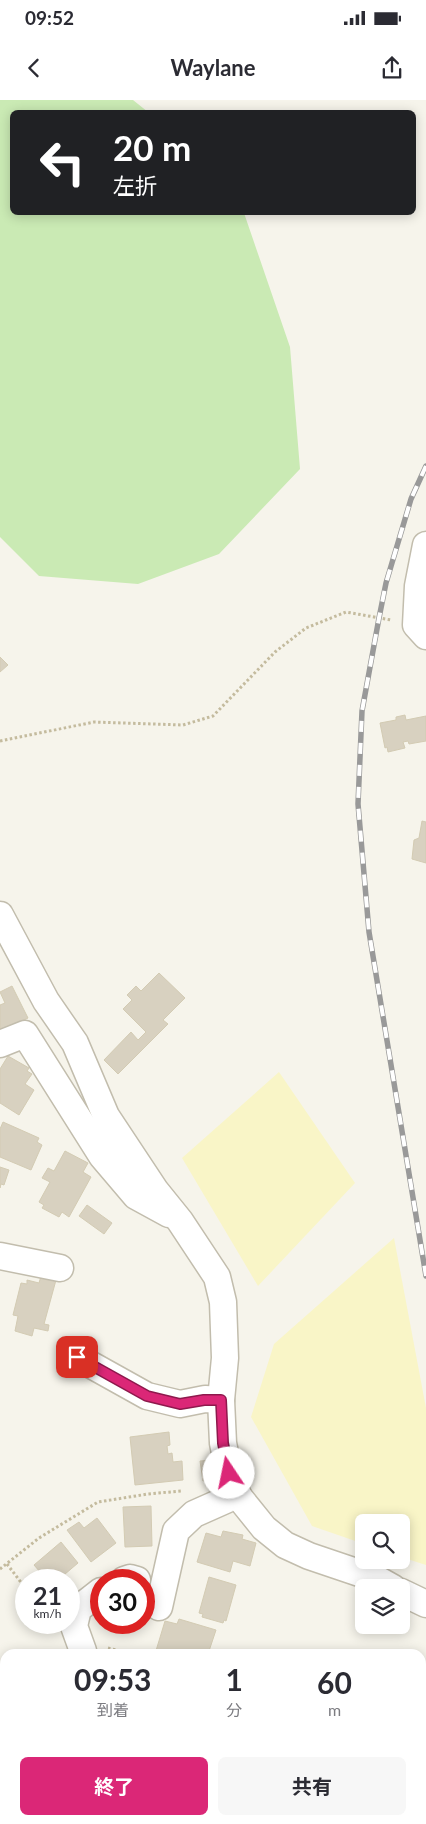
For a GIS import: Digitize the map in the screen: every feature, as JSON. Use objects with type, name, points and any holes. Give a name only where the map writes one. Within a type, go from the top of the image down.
[{"type":"street","points":[[421,631],[422,586],[426,544]]},
{"type":"street","points":[[0,915],[46,1001],[75,1044],[106,1116],[155,1190],[180,1221],[216,1276],[223,1302],[225,1358],[221,1400],[223,1443],[229,1473],[239,1497],[264,1528],[285,1545],[309,1556],[377,1579]]},
{"type":"street","points":[[0,1044],[24,1034],[102,1156],[136,1196],[180,1221]]},
{"type":"street","points":[[0,1256],[60,1268]]},
{"type":"street","points":[[77,1357],[147,1396],[180,1404],[204,1400],[221,1400]]},
{"type":"street","points":[[155,1593],[176,1531],[194,1514],[230,1498],[239,1497]]},
{"type":"street","points":[[410,1596],[426,1604]]},
{"type":"street","points":[[82,1649],[74,1626],[78,1609],[90,1599]]},
{"type":"path","points":[[0,741],[94,722],[183,725],[213,716],[275,652],[306,628],[346,612],[421,631]]},
{"type":"path","points":[[0,1569],[39,1538],[98,1502],[185,1490]]},
{"type":"path","points":[[7,1564],[15,1574]]},
{"type":"green space","points":[[0,100],[133,100],[146,110],[10,110],[10,215],[245,215],[290,347],[300,469],[219,554],[138,584],[39,576],[0,537]]},
{"type":"sand","points":[[279,1072],[355,1183],[258,1286],[182,1158]]},
{"type":"sand","points":[[394,1238],[426,1408],[426,1565],[410,1560],[410,1514],[355,1514],[355,1541],[312,1526],[251,1417],[274,1344]]},
{"type":"building","points":[[0,657],[8,665],[0,672]]},
{"type":"building","points":[[405,715],[406,720],[426,716],[426,741],[409,744],[408,741],[403,742],[405,748],[388,752],[387,747],[385,748],[380,723],[396,720],[396,717]]},
{"type":"building","points":[[422,821],[426,822],[426,863],[412,859],[414,840],[419,838]]},
{"type":"building","points":[[159,973],[185,998],[163,1020],[168,1024],[118,1074],[104,1060],[131,1032],[138,1040],[146,1032],[123,1009],[132,1000],[127,995],[136,986],[141,991]]},
{"type":"building","points":[[12,986],[28,1018],[4,1030],[0,1036],[0,1005],[5,1003],[0,992]]},
{"type":"building","points":[[8,1056],[29,1068],[27,1071],[32,1074],[25,1084],[34,1090],[19,1115],[0,1103],[0,1069]]},
{"type":"building","points":[[3,1122],[39,1138],[37,1142],[42,1145],[31,1170],[0,1157],[0,1129]]},
{"type":"building","points":[[65,1151],[88,1163],[83,1172],[91,1177],[69,1217],[62,1212],[59,1217],[42,1208],[44,1205],[39,1202],[50,1182],[42,1178],[48,1168],[54,1171]]},
{"type":"building","points":[[0,1167],[9,1170],[4,1185],[1,1184],[0,1188]]},
{"type":"building","points":[[87,1205],[112,1223],[104,1234],[79,1216]]},
{"type":"building","points":[[41,1276],[56,1280],[44,1324],[49,1325],[48,1331],[34,1328],[32,1336],[15,1331],[18,1316],[13,1315],[21,1283],[27,1284],[27,1280],[39,1283]]},
{"type":"building","points":[[169,1432],[170,1445],[167,1446],[168,1454],[172,1453],[173,1462],[182,1461],[183,1480],[135,1485],[130,1437]]},
{"type":"building","points":[[214,1460],[217,1479],[203,1481],[200,1461]]},
{"type":"building","points":[[151,1506],[152,1546],[125,1547],[123,1507]]},
{"type":"building","points":[[97,1518],[116,1543],[91,1562],[67,1530],[79,1522],[84,1528]]},
{"type":"building","points":[[223,1531],[243,1535],[242,1539],[256,1543],[250,1566],[233,1561],[230,1572],[197,1562],[206,1533],[221,1537]]},
{"type":"building","points":[[61,1542],[78,1563],[71,1569],[37,1569],[34,1565]]},
{"type":"building","points":[[209,1577],[236,1585],[226,1621],[224,1620],[223,1623],[202,1617],[203,1614],[199,1613]]},
{"type":"building","points":[[179,1619],[216,1630],[210,1649],[157,1649],[165,1621],[177,1624]]},
{"type":"railway","points":[[426,466],[411,499],[386,583],[362,711],[358,804],[369,932],[426,1276]]},
{"type":"route","points":[[77,1357],[147,1396],[180,1404],[204,1400],[221,1400],[223,1443],[229,1473]]}]
